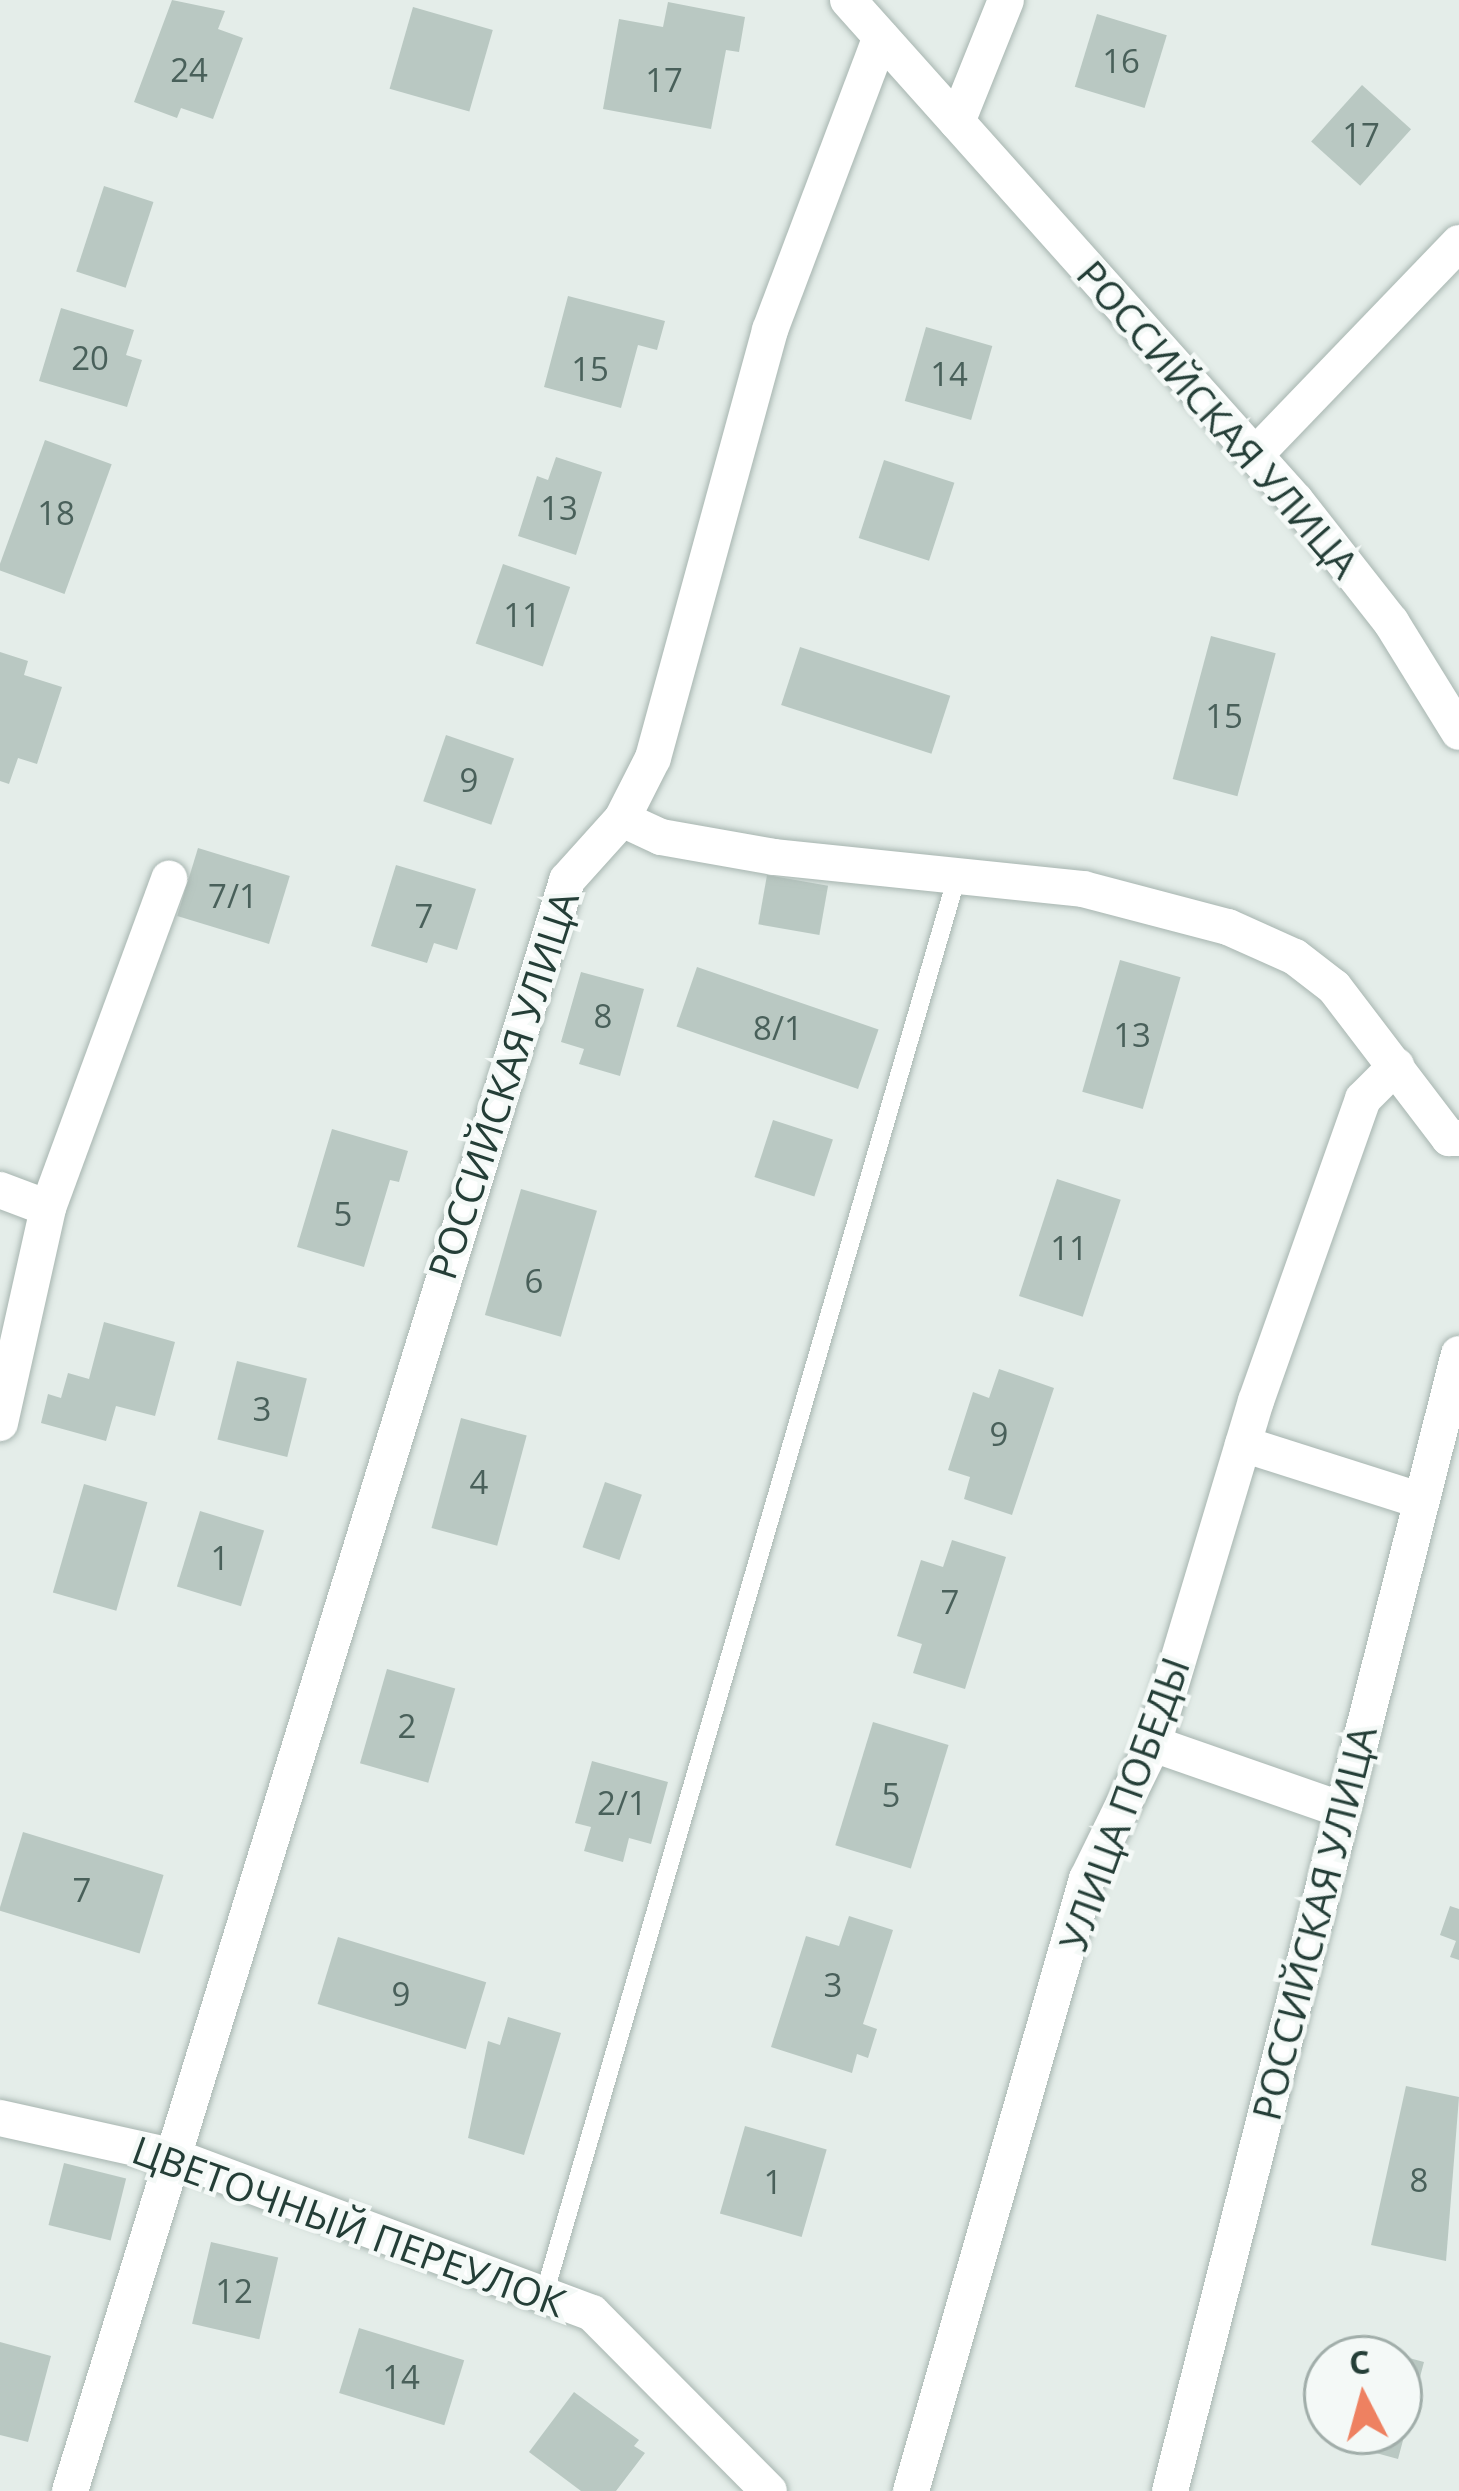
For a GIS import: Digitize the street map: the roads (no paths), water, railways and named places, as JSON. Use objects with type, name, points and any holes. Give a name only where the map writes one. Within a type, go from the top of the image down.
[{"type":"street","name":"РОССИЙСКАЯ УЛИЦА","points":[[848,0],[1255,455],[1391,622],[1459,732]]},
{"type":"street","points":[[957,122],[1006,0]]},
{"type":"street","name":"РОССИЙСКАЯ УЛИЦА","points":[[70,2491],[567,880],[622,819],[653,758],[770,330],[881,37]]},
{"type":"street","points":[[1255,455],[1459,242]]},
{"type":"street","points":[[622,819],[661,837],[774,857],[1083,889],[1228,927],[1295,957],[1334,987],[1449,1138],[1459,1138]]},
{"type":"street","points":[[0,1423],[48,1208],[169,879]]},
{"type":"street","name":"УЛИЦА ПОБЕДЫ","points":[[910,2491],[1088,1879],[1153,1744],[1243,1444],[1363,1099],[1396,1066]]},
{"type":"street","points":[[0,1190],[48,1208]]},
{"type":"street","name":"РОССИЙСКАЯ УЛИЦА","points":[[1170,2491],[1459,1354]]},
{"type":"street","points":[[1243,1444],[1419,1499]]},
{"type":"street","points":[[1153,1744],[1343,1810]]},
{"type":"street","name":"ЦВЕТОЧНЫЙ ПЕРЕУЛОК","points":[[0,2118],[172,2156],[592,2312],[769,2491]]},
{"type":"lane","points":[[544,2295],[958,873]]}]
